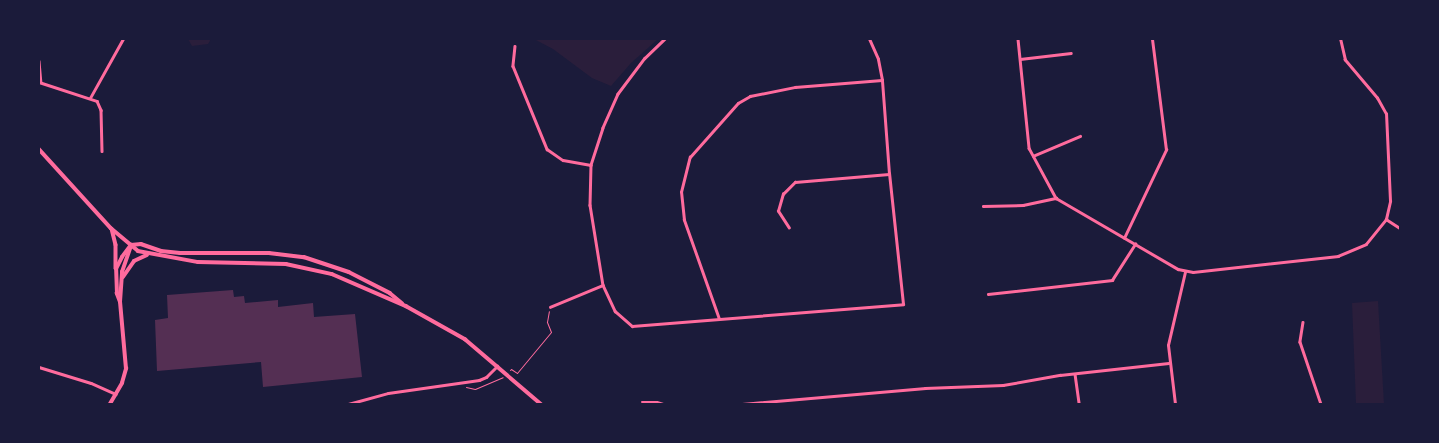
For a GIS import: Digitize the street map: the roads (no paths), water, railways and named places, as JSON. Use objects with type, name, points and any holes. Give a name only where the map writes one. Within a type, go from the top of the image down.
[{"type":"main road","points":[[39,149],[112,228],[138,251],[150,255],[198,262],[272,263],[309,267],[358,284],[406,306],[465,340],[541,404]]},
{"type":"main road","points":[[112,228],[116,245],[117,294],[120,302]]},
{"type":"main road","points":[[116,269],[131,244]]},
{"type":"main road","points":[[110,404],[116,394],[126,369],[120,302],[122,282],[131,244]]},
{"type":"main road","points":[[131,244],[141,244],[180,253],[269,253],[312,259],[361,277],[390,293],[406,306]]},
{"type":"main road","points":[[122,282],[130,265],[139,258],[150,255]]},
{"type":"street","points":[[90,98],[123,39]]},
{"type":"street","points":[[665,39],[645,58],[618,94],[603,128],[591,165],[590,205],[603,285],[615,312],[632,326],[903,304],[889,174],[882,80],[878,59],[869,39]]},
{"type":"street","points":[[1018,39],[1029,148],[1056,198],[1186,272],[1338,256],[1366,244],[1386,219],[1390,201],[1386,114],[1377,98],[1345,60],[1340,39]]},
{"type":"street","points":[[1124,238],[1166,150],[1153,39]]},
{"type":"street","points":[[515,46],[513,66],[547,149],[564,160],[591,165]]},
{"type":"street","points":[[1020,59],[1071,53]]},
{"type":"street","points":[[39,61],[40,82],[97,101],[101,110],[102,151]]},
{"type":"street","points":[[719,319],[684,220],[681,192],[690,156],[738,103],[750,96],[795,87],[882,80]]},
{"type":"street","points":[[1034,156],[1080,136]]},
{"type":"street","points":[[789,228],[778,211],[783,194],[795,182],[889,174]]},
{"type":"street","points":[[983,206],[1023,205],[1056,198]]},
{"type":"street","points":[[1386,219],[1400,228]]},
{"type":"street","points":[[988,294],[1112,280],[1135,244]]},
{"type":"street","points":[[1175,404],[1168,363],[1169,337],[1186,272]]},
{"type":"street","points":[[550,307],[603,285]]},
{"type":"street","points":[[1303,322],[1300,342],[1321,404]]},
{"type":"street","points":[[742,404],[925,388],[1003,385],[1075,374],[1168,363]]},
{"type":"street","points":[[348,404],[388,393],[479,380],[497,366]]},
{"type":"street","points":[[39,367],[91,383],[116,394]]},
{"type":"street","points":[[1075,374],[1079,404]]},
{"type":"street","points":[[642,402],[657,402],[663,404]]}]
